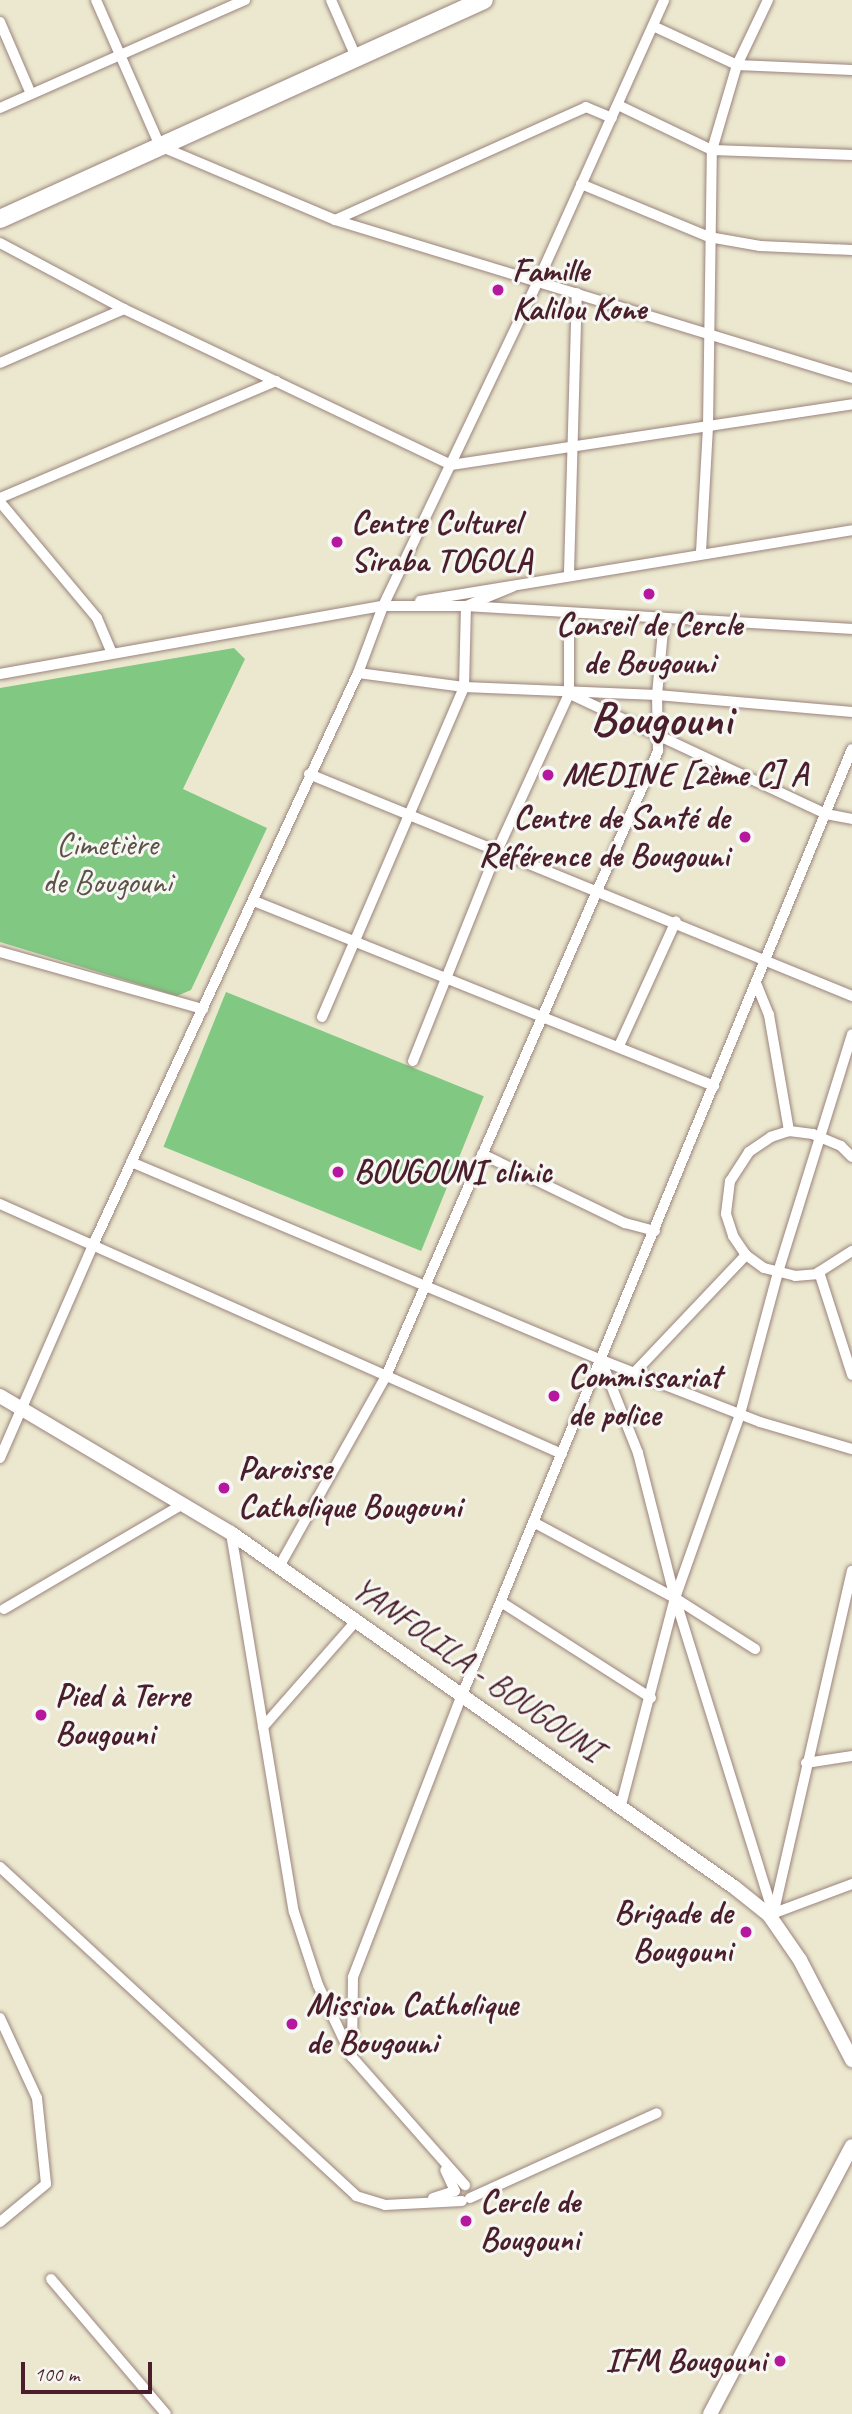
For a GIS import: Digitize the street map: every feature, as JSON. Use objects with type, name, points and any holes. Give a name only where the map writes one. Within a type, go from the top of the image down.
[{"type":"highway","points":[[0,219],[484,0]]},
{"type":"main road","name":"YANFOLILA - BOUGOUNI","points":[[0,1396],[183,1504],[280,1565],[771,1914],[800,1960],[852,2060]]},
{"type":"main road","points":[[710,2414],[852,2146]]},
{"type":"street","points":[[96,0],[160,146],[335,220],[852,377]]},
{"type":"street","points":[[0,108],[245,0]]},
{"type":"street","points":[[331,0],[356,57]]},
{"type":"street","points":[[0,1458],[93,1245],[358,673],[383,606],[538,281],[664,0]]},
{"type":"street","points":[[701,552],[708,427],[707,333],[712,149],[737,65],[768,0]]},
{"type":"street","points":[[0,22],[31,94]]},
{"type":"street","points":[[653,26],[737,65],[852,70]]},
{"type":"street","points":[[618,105],[712,149],[852,155]]},
{"type":"street","points":[[335,220],[586,107],[612,118]]},
{"type":"street","points":[[581,184],[709,237],[760,246],[852,250]]},
{"type":"street","points":[[0,243],[124,309],[450,465],[852,404]]},
{"type":"street","points":[[569,573],[577,293]]},
{"type":"street","points":[[0,363],[124,309]]},
{"type":"street","points":[[113,653],[97,618],[0,500],[276,382]]},
{"type":"street","points":[[0,674],[383,606],[512,587],[569,573],[852,530]]},
{"type":"street","points":[[466,606],[512,587]]},
{"type":"street","points":[[383,606],[466,606],[852,629]]},
{"type":"street","points":[[323,1017],[353,941],[464,687],[466,606]]},
{"type":"street","points":[[413,1062],[498,849],[569,694],[569,614]]},
{"type":"street","points":[[280,1565],[386,1376],[596,888],[658,751],[657,695],[664,619]]},
{"type":"street","points":[[358,673],[464,687],[569,694],[657,695],[852,712]]},
{"type":"street","points":[[569,694],[826,814],[852,819]]},
{"type":"street","points":[[352,2057],[353,1977],[462,1695],[852,750]]},
{"type":"street","points":[[309,774],[596,888],[852,996]]},
{"type":"street","points":[[254,901],[542,1014],[714,1086]]},
{"type":"street","points":[[619,1046],[676,921]]},
{"type":"street","points":[[0,952],[203,1009]]},
{"type":"street","points":[[756,983],[769,1015],[789,1131]]},
{"type":"street","points":[[621,1805],[675,1598],[740,1414],[778,1272],[852,1034]]},
{"type":"street","points":[[852,1157],[821,1137],[789,1131],[749,1152],[730,1181],[726,1213],[733,1236],[746,1255],[778,1272],[795,1276],[820,1272],[852,1251]]},
{"type":"street","points":[[482,1154],[625,1223],[655,1231]]},
{"type":"street","points":[[131,1162],[601,1360],[740,1414],[852,1449]]},
{"type":"street","points":[[0,1204],[562,1454]]},
{"type":"street","points":[[634,1373],[746,1255]]},
{"type":"street","points":[[820,1272],[852,1374]]},
{"type":"street","points":[[601,1360],[638,1453],[675,1598],[771,1914]]},
{"type":"street","points":[[4,1609],[183,1504]]},
{"type":"street","points":[[535,1523],[675,1598],[755,1649]]},
{"type":"street","points":[[231,1533],[294,1912],[318,1985],[352,2057],[464,2192]]},
{"type":"street","points":[[771,1914],[806,1763],[847,1614],[852,1572]]},
{"type":"street","points":[[501,1602],[651,1698]]},
{"type":"street","points":[[263,1727],[357,1620]]},
{"type":"street","points":[[806,1763],[852,1756]]},
{"type":"street","points":[[0,1867],[356,2196],[385,2205],[421,2202],[464,2192],[500,2181],[657,2113]]},
{"type":"street","points":[[771,1914],[852,1884]]},
{"type":"street","points":[[0,2018],[37,2098],[46,2184],[0,2222]]},
{"type":"street","points":[[51,2279],[166,2414]]},
{"type":"green space","name":"Cimetière de Bougouni","points":[[234,648],[245,659],[183,789],[267,828],[191,990],[177,996],[0,942],[0,688]]},
{"type":"green space","points":[[226,992],[484,1096],[421,1251],[163,1147]]},
{"type":"place","name":"Famille Kalilou Kone","points":[[498,290]]},
{"type":"place","name":"Centre Culturel Siraba TOGOLA","points":[[337,542]]},
{"type":"place","name":"Conseil de Cercle de Bougouni","points":[[649,594]]},
{"type":"place","name":"MEDINE [2ème C] A","points":[[548,775]]},
{"type":"place","name":"Centre de Santé de Référence de Bougouni","points":[[745,837]]},
{"type":"place","name":"BOUGOUNI clinic","points":[[338,1172]]},
{"type":"place","name":"Commissariat de police","points":[[554,1396]]},
{"type":"place","name":"Paroisse Catholique Bougouni","points":[[224,1488]]},
{"type":"place","name":"Pied à Terre Bougouni","points":[[41,1715]]},
{"type":"place","name":"Brigade de Bougouni","points":[[746,1932]]},
{"type":"place","name":"Mission Catholique de Bougouni","points":[[292,2024]]},
{"type":"place","name":"Cercle de Bougouni","points":[[466,2221]]},
{"type":"place","name":"IFM Bougouni","points":[[780,2361]]},
{"type":"district","name":"Bougouni","points":[[661,719]]}]
